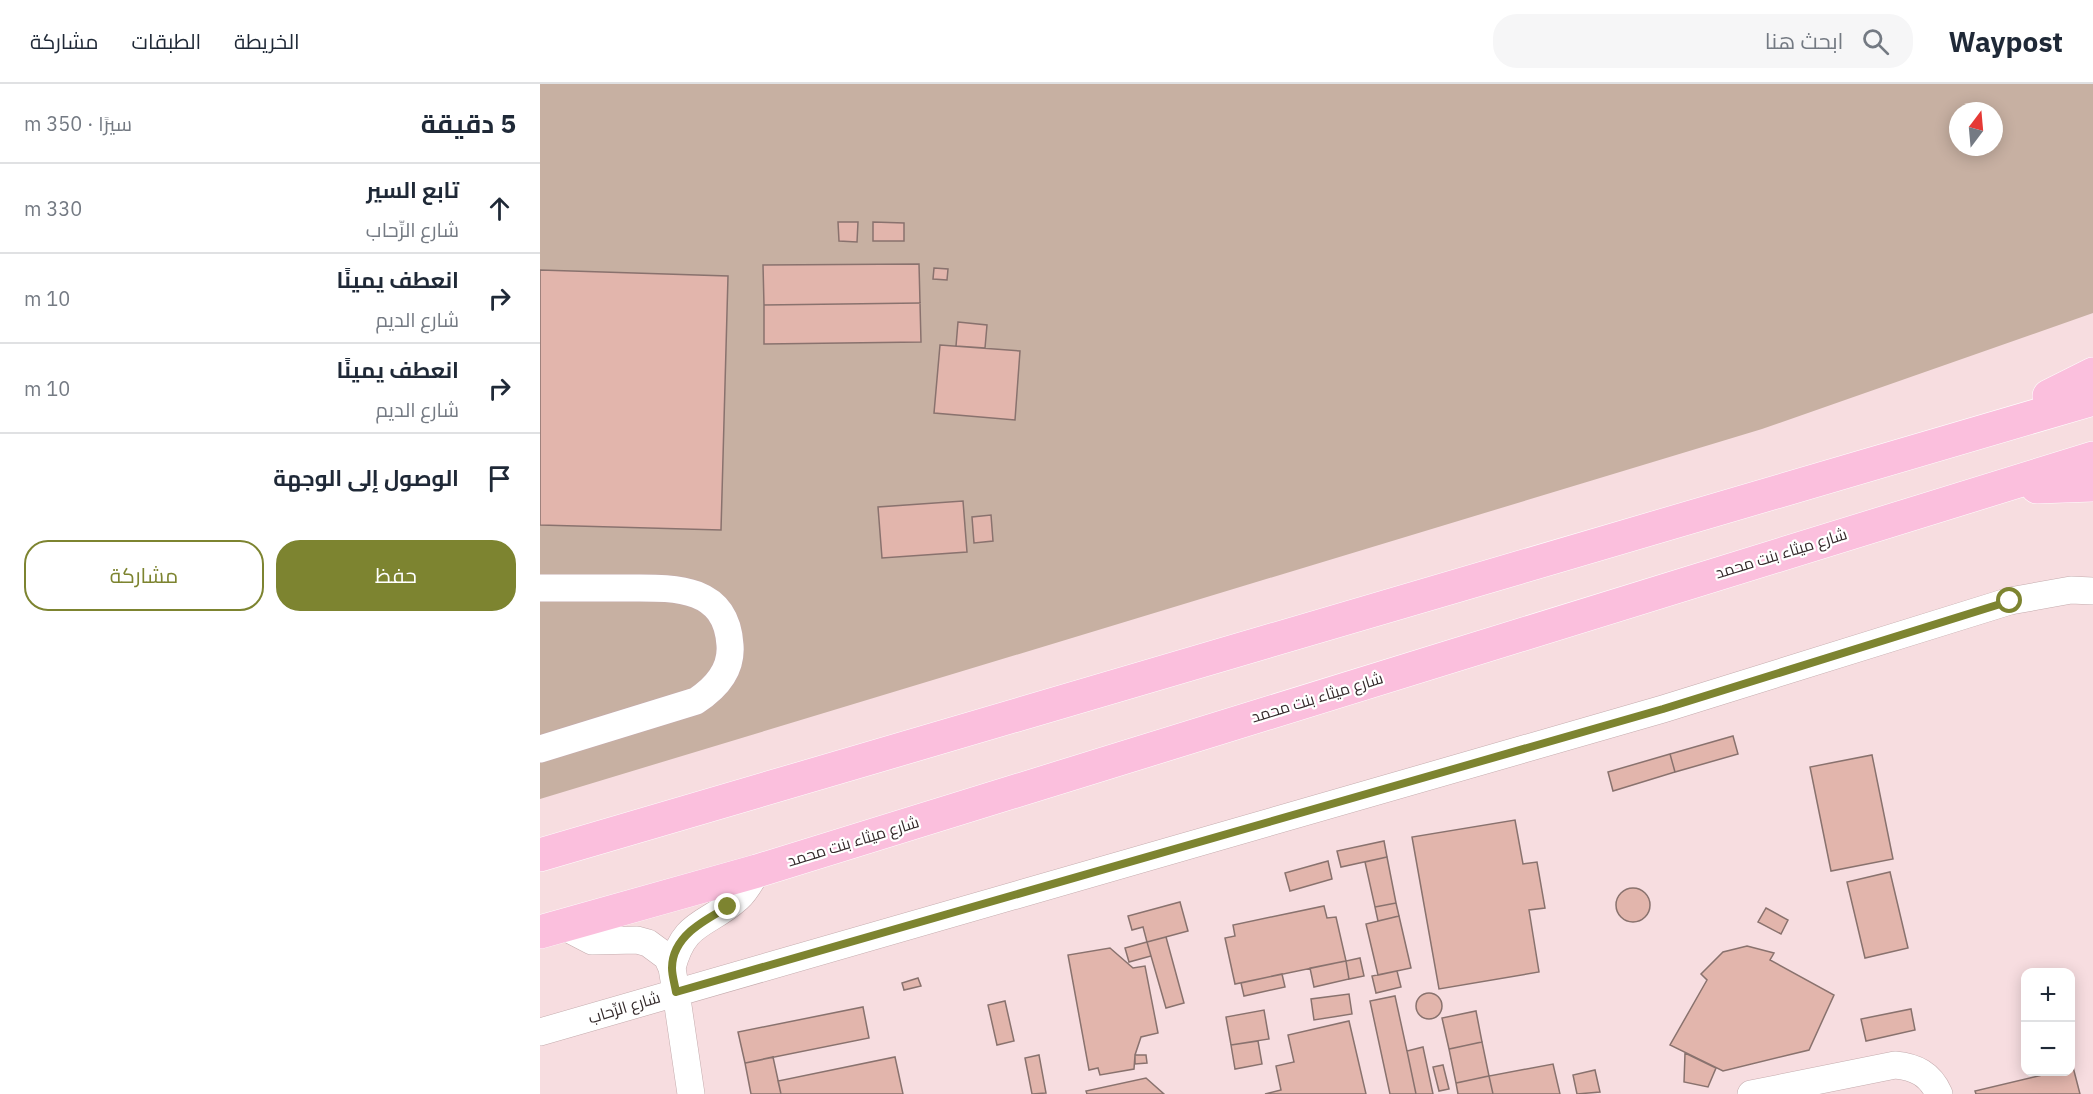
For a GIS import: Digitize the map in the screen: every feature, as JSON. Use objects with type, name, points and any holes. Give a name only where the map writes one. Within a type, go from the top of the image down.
[{"type":"main road","points":[[1983,430],[2093,374]]},
{"type":"main road","points":[[540,855],[2093,399]]},
{"type":"main road","name":"شارع ميثاء بنت محمد","points":[[551,929],[757,871],[2093,458]]},
{"type":"main road","points":[[1990,489],[2093,485]]},
{"type":"street","points":[[540,588],[667,588],[694,593],[717,609],[729,635],[730,648],[729,661],[717,685],[696,701],[540,749]]},
{"type":"street","name":"شارع الرِّحاب","points":[[540,1032],[674,980],[1663,709],[2010,601],[2071,590],[2093,591]]},
{"type":"street","points":[[674,980],[682,941],[691,930],[740,897],[757,871]]},
{"type":"street","points":[[551,929],[592,940],[609,942],[637,940],[648,943],[667,957],[674,980],[691,1094]]},
{"type":"street","points":[[1751,1094],[1895,1065],[1911,1066],[1924,1073],[1939,1094]]},
{"type":"shaded area","points":[[540,84],[2093,84],[2093,313],[1762,429],[540,799]]},
{"type":"building","points":[[838,222],[858,222],[857,242],[839,241]]},
{"type":"building","points":[[873,222],[904,223],[904,241],[873,241]]},
{"type":"building","points":[[919,264],[920,303],[764,305],[763,265]]},
{"type":"building","points":[[934,268],[948,269],[947,280],[933,279]]},
{"type":"building","points":[[540,270],[728,276],[721,530],[540,525]]},
{"type":"building","points":[[920,303],[921,342],[764,344],[764,305]]},
{"type":"building","points":[[958,322],[987,325],[985,348],[956,346]]},
{"type":"building","points":[[940,345],[1020,351],[1015,420],[934,413]]},
{"type":"building","points":[[963,501],[967,552],[882,558],[878,507]]},
{"type":"building","points":[[991,515],[993,541],[974,543],[972,517]]},
{"type":"building","points":[[1733,736],[1738,754],[1675,772],[1670,754]]},
{"type":"building","points":[[1670,754],[1675,772],[1613,791],[1608,772]]},
{"type":"building","points":[[1872,755],[1893,859],[1831,871],[1810,767]]},
{"type":"building","points":[[1515,820],[1523,864],[1537,862],[1545,908],[1529,910],[1539,972],[1439,989],[1412,837]]},
{"type":"building","points":[[1384,841],[1387,857],[1341,867],[1337,851]]},
{"type":"building","points":[[1387,857],[1396,903],[1375,907],[1365,862]]},
{"type":"building","points":[[1328,861],[1332,879],[1290,891],[1285,873]]},
{"type":"building","points":[[1890,872],[1908,948],[1865,958],[1847,882]]},
{"type":"building","points":[[1633,888],[1645,893],[1650,905],[1645,917],[1633,922],[1621,917],[1616,905],[1621,893]]},
{"type":"building","points":[[1180,902],[1188,931],[1147,942],[1143,927],[1132,930],[1128,916]]},
{"type":"building","points":[[1396,903],[1399,916],[1378,921],[1375,907]]},
{"type":"building","points":[[1324,906],[1327,918],[1336,917],[1346,961],[1235,984],[1225,938],[1235,936],[1233,925]]},
{"type":"building","points":[[1766,908],[1788,920],[1781,934],[1758,922]]},
{"type":"building","points":[[1399,916],[1411,968],[1378,975],[1366,924]]},
{"type":"building","points":[[1166,937],[1184,1003],[1166,1008],[1147,942]]},
{"type":"building","points":[[1147,942],[1151,956],[1129,962],[1125,948]]},
{"type":"building","points":[[1747,946],[1774,953],[1770,960],[1834,995],[1809,1050],[1723,1071],[1670,1045],[1707,980],[1701,974],[1723,952]]},
{"type":"building","points":[[1110,948],[1133,968],[1145,966],[1158,1033],[1141,1037],[1135,1055],[1134,1069],[1100,1075],[1098,1068],[1089,1070],[1068,955]]},
{"type":"building","points":[[1360,958],[1364,976],[1349,979],[1346,961]]},
{"type":"building","points":[[1346,961],[1349,979],[1314,987],[1310,968]]},
{"type":"building","points":[[1397,971],[1401,987],[1376,993],[1372,976]]},
{"type":"building","points":[[1282,974],[1285,987],[1244,996],[1241,983]]},
{"type":"building","points":[[918,978],[921,986],[904,990],[902,983]]},
{"type":"building","points":[[1429,993],[1438,997],[1442,1006],[1438,1015],[1429,1019],[1420,1015],[1416,1006],[1420,997]]},
{"type":"building","points":[[1349,994],[1352,1014],[1314,1020],[1311,999]]},
{"type":"building","points":[[1395,996],[1416,1094],[1390,1094],[1370,1001]]},
{"type":"building","points":[[1005,1001],[1014,1041],[997,1045],[988,1005]]},
{"type":"building","points":[[863,1007],[869,1038],[745,1063],[738,1032]]},
{"type":"building","points":[[1911,1009],[1915,1030],[1866,1041],[1861,1019]]},
{"type":"building","points":[[1264,1010],[1269,1039],[1231,1045],[1226,1017]]},
{"type":"building","points":[[1476,1011],[1482,1042],[1449,1049],[1442,1018]]},
{"type":"building","points":[[1349,1021],[1366,1094],[1265,1094],[1281,1090],[1276,1066],[1294,1062],[1288,1035]]},
{"type":"building","points":[[1258,1041],[1262,1064],[1235,1069],[1231,1045]]},
{"type":"building","points":[[1482,1042],[1489,1076],[1456,1083],[1449,1049]]},
{"type":"building","points":[[1423,1047],[1433,1094],[1416,1094],[1407,1051]]},
{"type":"building","points":[[1685,1053],[1716,1068],[1708,1087],[1684,1082]]},
{"type":"building","points":[[1039,1055],[1046,1093],[1032,1094],[1025,1058]]},
{"type":"building","points":[[1135,1055],[1146,1055],[1147,1063],[1135,1064]]},
{"type":"building","points":[[773,1057],[781,1094],[751,1094],[745,1063]]},
{"type":"building","points":[[895,1057],[903,1094],[781,1094],[778,1081]]},
{"type":"building","points":[[1553,1064],[1560,1094],[1493,1094],[1489,1076]]},
{"type":"building","points":[[1443,1065],[1449,1089],[1439,1091],[1433,1067]]},
{"type":"building","points":[[1595,1070],[1600,1092],[1577,1094],[1573,1075]]},
{"type":"building","points":[[2075,1075],[2080,1094],[1976,1094],[1975,1091],[2038,1076]]},
{"type":"building","points":[[1489,1076],[1493,1094],[1458,1094],[1456,1083]]},
{"type":"building","points":[[1146,1078],[1164,1094],[1087,1094],[1086,1091]]},
{"type":"route","points":[[728,907],[701,921],[682,941],[675,954],[672,968],[676,992],[1663,709],[2010,601]]}]
